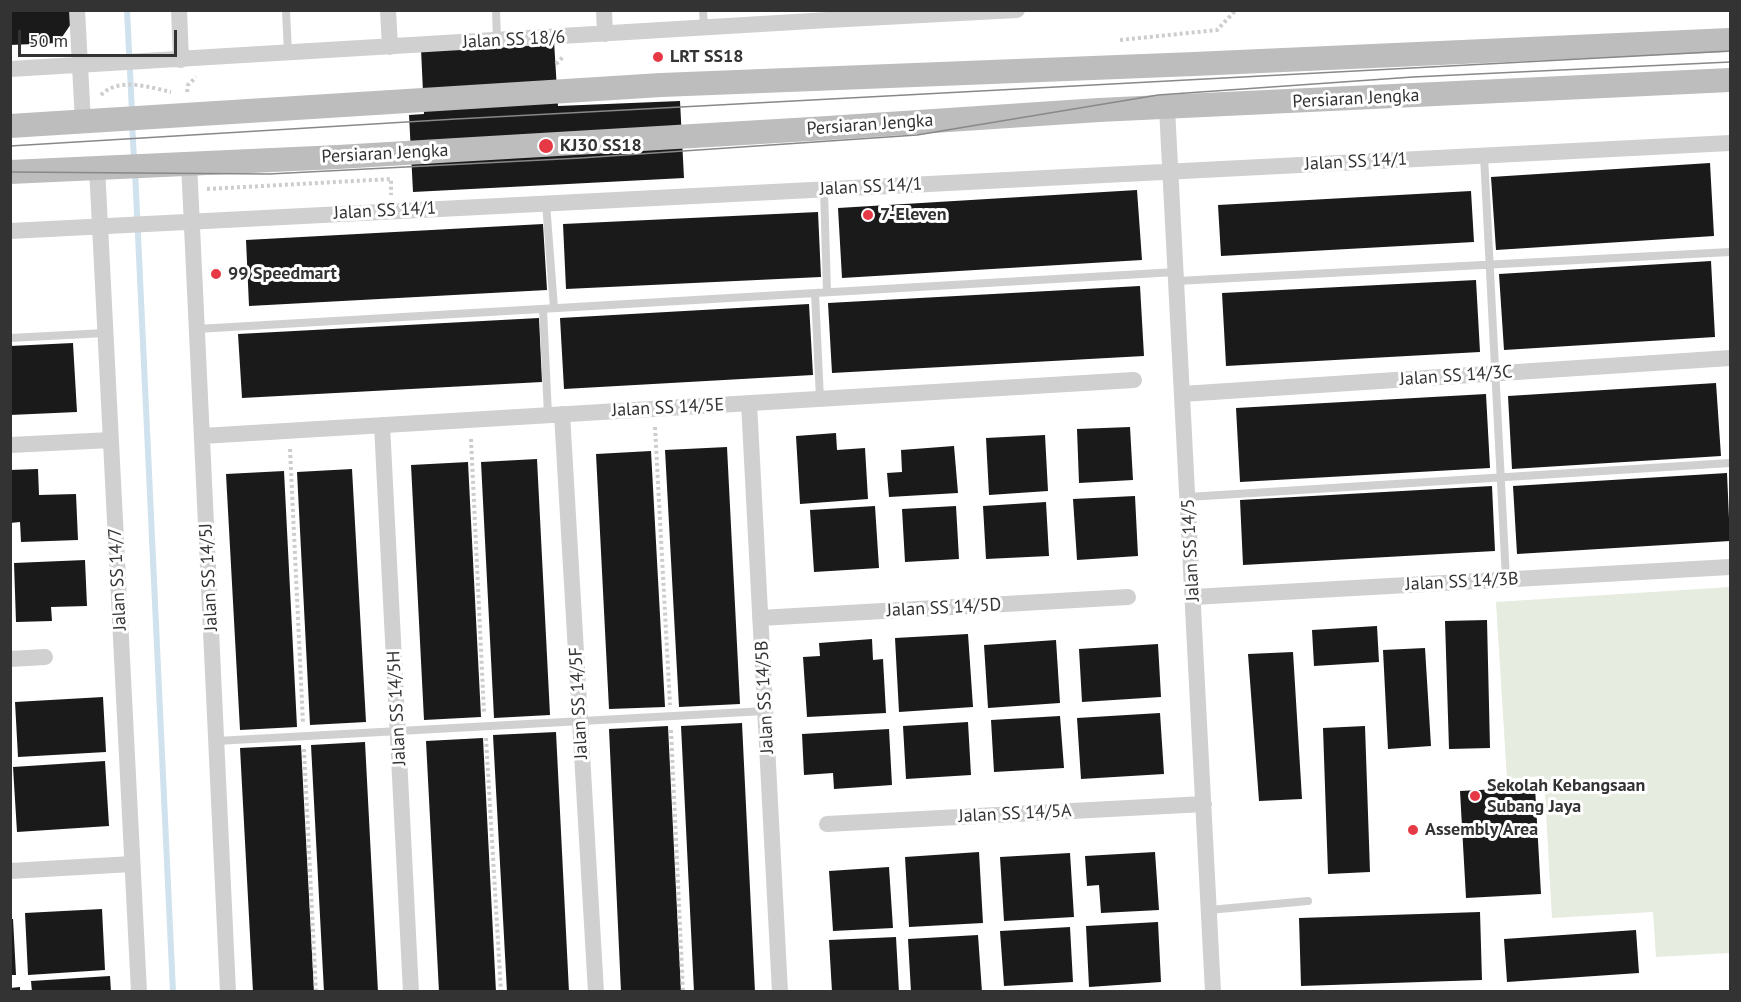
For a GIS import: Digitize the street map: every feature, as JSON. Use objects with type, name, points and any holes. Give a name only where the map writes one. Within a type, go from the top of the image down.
[{"type":"main road","points":[[10,126],[661,85],[1731,40]]},
{"type":"main road","name":"Persiaran Jengka","points":[[10,172],[338,157],[1099,110],[1731,80]]},
{"type":"street","points":[[77,10],[83,122]]},
{"type":"street","points":[[179,10],[181,60]]},
{"type":"street","points":[[388,10],[390,47]]},
{"type":"street","points":[[604,10],[605,34]]},
{"type":"street","name":"Jalan SS 18/6","points":[[10,69],[704,28],[828,15],[1017,10]]},
{"type":"street","name":"Jalan SS 14/5","points":[[1167,108],[1214,992]]},
{"type":"street","name":"Jalan SS 14/1","points":[[10,231],[1731,143]]},
{"type":"street","name":"Jalan SS 14/5J","points":[[189,163],[228,992]]},
{"type":"street","name":"Jalan SS 14/7","points":[[97,168],[139,992]]},
{"type":"street","name":"Jalan SS 14/3C","points":[[1182,394],[1731,358]]},
{"type":"street","name":"Jalan SS 14/5E","points":[[202,436],[1134,380]]},
{"type":"street","name":"Jalan SS 14/5B","points":[[749,403],[780,992]]},
{"type":"street","name":"Jalan SS 14/5F","points":[[555,415],[580,721],[596,992]]},
{"type":"street","name":"Jalan SS 14/5H","points":[[382,425],[411,992]]},
{"type":"street","points":[[10,445],[111,440]]},
{"type":"street","name":"Jalan SS 14/3B","points":[[1193,597],[1731,567]]},
{"type":"street","name":"Jalan SS 14/5D","points":[[760,618],[1128,597]]},
{"type":"street","points":[[10,659],[45,657]]},
{"type":"street","name":"Jalan SS 14/5A","points":[[827,824],[1204,804]]},
{"type":"street","points":[[10,871],[132,864]]},
{"type":"lane","points":[[286,10],[288,54]]},
{"type":"lane","points":[[496,10],[497,40]]},
{"type":"lane","points":[[704,10],[704,28]]},
{"type":"lane","points":[[1484,156],[1506,579]]},
{"type":"lane","points":[[824,189],[827,292]]},
{"type":"lane","points":[[546,203],[554,308]]},
{"type":"lane","points":[[197,329],[827,292],[1489,265],[1731,252]]},
{"type":"lane","points":[[815,293],[820,399]]},
{"type":"lane","points":[[543,309],[555,415]]},
{"type":"lane","points":[[10,338],[105,333]]},
{"type":"lane","points":[[1188,497],[1731,463]]},
{"type":"lane","points":[[216,741],[765,711]]},
{"type":"lane","points":[[1209,910],[1308,901]]},
{"type":"path","points":[[1120,40],[1216,30],[1236,10]]},
{"type":"path","points":[[556,64],[563,57]]},
{"type":"path","points":[[122,86],[140,85],[189,96]]},
{"type":"path","points":[[191,190],[390,179]]},
{"type":"path","points":[[470,420],[501,992]]},
{"type":"path","points":[[289,431],[316,992]]},
{"type":"shaded area","points":[[1730,587],[1730,953],[1656,957],[1653,912],[1552,918],[1544,776],[1507,779],[1496,602]]},
{"type":"building","points":[[10,10],[71,10],[71,24],[58,43],[10,45]]},
{"type":"building","name":"KJ30 SS18","points":[[554,41],[558,106],[680,101],[684,178],[413,192],[409,115],[424,114],[421,49]]},
{"type":"building","points":[[1710,163],[1714,236],[1496,250],[1491,177]]},
{"type":"building","points":[[1137,190],[1142,260],[842,278],[838,208]]},
{"type":"building","points":[[1471,191],[1474,242],[1221,256],[1218,205]]},
{"type":"building","points":[[818,212],[821,277],[566,289],[563,224]]},
{"type":"building","points":[[543,224],[547,290],[249,306],[246,240]]},
{"type":"building","points":[[1711,261],[1715,337],[1504,350],[1499,274]]},
{"type":"building","points":[[1476,280],[1480,352],[1226,366],[1222,293]]},
{"type":"building","points":[[1140,286],[1144,356],[832,373],[828,303]]},
{"type":"building","points":[[809,304],[813,375],[564,389],[560,318]]},
{"type":"building","points":[[539,318],[542,382],[242,398],[238,334]]},
{"type":"building","points":[[73,343],[77,412],[10,415],[10,346]]},
{"type":"building","points":[[1716,383],[1721,456],[1512,469],[1508,396]]},
{"type":"building","points":[[1486,394],[1490,468],[1240,482],[1236,408]]},
{"type":"building","points":[[1130,427],[1133,480],[1079,483],[1077,429]]},
{"type":"building","points":[[836,433],[837,450],[865,448],[868,499],[800,504],[796,436]]},
{"type":"building","points":[[1045,435],[1048,491],[989,495],[986,438]]},
{"type":"building","points":[[954,446],[958,493],[889,497],[887,473],[902,472],[901,450]]},
{"type":"building","points":[[727,447],[740,704],[679,707],[665,450]]},
{"type":"building","points":[[651,451],[665,707],[609,709],[596,454]]},
{"type":"building","points":[[537,459],[550,715],[494,718],[481,462]]},
{"type":"building","points":[[468,462],[481,717],[424,720],[411,465]]},
{"type":"building","points":[[38,469],[39,495],[76,494],[78,540],[21,542],[20,522],[10,523],[10,470]]},
{"type":"building","points":[[352,469],[366,722],[310,725],[297,472]]},
{"type":"building","points":[[284,471],[297,727],[240,730],[226,474]]},
{"type":"building","points":[[1727,473],[1730,541],[1517,554],[1513,486]]},
{"type":"building","points":[[1492,486],[1495,551],[1243,565],[1240,500]]},
{"type":"building","points":[[1135,496],[1138,556],[1077,560],[1073,499]]},
{"type":"building","points":[[1046,502],[1049,556],[986,559],[983,506]]},
{"type":"building","points":[[875,506],[879,568],[814,572],[810,510]]},
{"type":"building","points":[[956,506],[959,559],[905,562],[902,509]]},
{"type":"building","points":[[85,560],[87,606],[51,607],[52,621],[16,622],[14,563]]},
{"type":"building","points":[[1487,620],[1490,748],[1449,749],[1445,621]]},
{"type":"building","points":[[1377,626],[1379,662],[1314,666],[1312,630]]},
{"type":"building","points":[[968,634],[973,707],[899,712],[895,638]]},
{"type":"building","points":[[872,639],[873,660],[883,659],[886,713],[807,717],[803,657],[820,656],[819,643]]},
{"type":"building","points":[[1056,640],[1060,703],[988,708],[984,645]]},
{"type":"building","points":[[1158,644],[1161,697],[1082,702],[1079,649]]},
{"type":"building","points":[[1425,648],[1431,746],[1388,749],[1383,650]]},
{"type":"building","points":[[1293,652],[1302,799],[1259,801],[1248,654]]},
{"type":"building","points":[[103,697],[106,752],[18,757],[15,702]]},
{"type":"building","points":[[1160,713],[1164,774],[1081,779],[1077,718]]},
{"type":"building","points":[[1060,716],[1064,768],[994,772],[991,720]]},
{"type":"building","points":[[968,722],[971,775],[906,779],[903,726]]},
{"type":"building","points":[[742,723],[755,992],[694,992],[681,726]]},
{"type":"building","points":[[668,726],[681,992],[621,992],[609,729]]},
{"type":"building","points":[[1365,726],[1370,872],[1328,874],[1323,728]]},
{"type":"building","points":[[889,729],[892,785],[834,789],[833,773],[804,775],[802,734]]},
{"type":"building","points":[[556,732],[569,992],[507,992],[493,735]]},
{"type":"building","points":[[483,738],[496,992],[439,992],[426,741]]},
{"type":"building","points":[[365,742],[378,992],[324,992],[311,745]]},
{"type":"building","points":[[301,745],[314,992],[253,992],[240,748]]},
{"type":"building","points":[[105,761],[109,826],[17,832],[13,767]]},
{"type":"building","points":[[1535,787],[1541,894],[1466,898],[1460,791]]},
{"type":"building","points":[[979,852],[983,923],[909,927],[905,857]]},
{"type":"building","points":[[1155,852],[1159,910],[1101,913],[1099,885],[1087,886],[1085,856]]},
{"type":"building","points":[[1070,853],[1074,917],[1004,921],[1000,857]]},
{"type":"building","points":[[889,867],[893,928],[833,931],[829,871]]},
{"type":"building","points":[[102,909],[105,970],[28,975],[25,913]]},
{"type":"building","points":[[1480,912],[1482,980],[1301,986],[1299,918]]},
{"type":"building","points":[[10,919],[13,919],[16,975],[10,975]]},
{"type":"building","points":[[1158,922],[1161,982],[1089,987],[1086,926]]},
{"type":"building","points":[[1070,927],[1073,982],[1004,986],[1000,931]]},
{"type":"building","points":[[1636,930],[1639,973],[1507,982],[1504,939]]},
{"type":"building","points":[[978,935],[982,992],[911,992],[908,939]]},
{"type":"building","points":[[896,937],[899,992],[832,992],[829,940]]},
{"type":"building","points":[[110,976],[111,992],[32,992],[31,981]]},
{"type":"building","points":[[20,987],[20,992],[10,992],[10,988]]},
{"type":"waterway","points":[[127,10],[132,112]]},
{"type":"waterway","points":[[132,122],[134,160]]},
{"type":"waterway","points":[[135,170],[173,992]]},
{"type":"tram line","points":[[10,146],[456,119],[1730,51]]},
{"type":"tram line","points":[[10,172],[269,174],[581,158],[917,135],[1158,95],[1413,77],[1730,62]]},
{"type":"place","name":"LRT SS18","points":[[658,57]]},
{"type":"place","name":"KJ30 SS18","points":[[546,146]]},
{"type":"place","name":"7-Eleven","points":[[868,215]]},
{"type":"place","name":"99 Speedmart","points":[[216,274]]},
{"type":"place","name":"Sekolah Kebangsaan Subang Jaya","points":[[1475,796]]},
{"type":"place","name":"Assembly Area","points":[[1413,830]]}]
